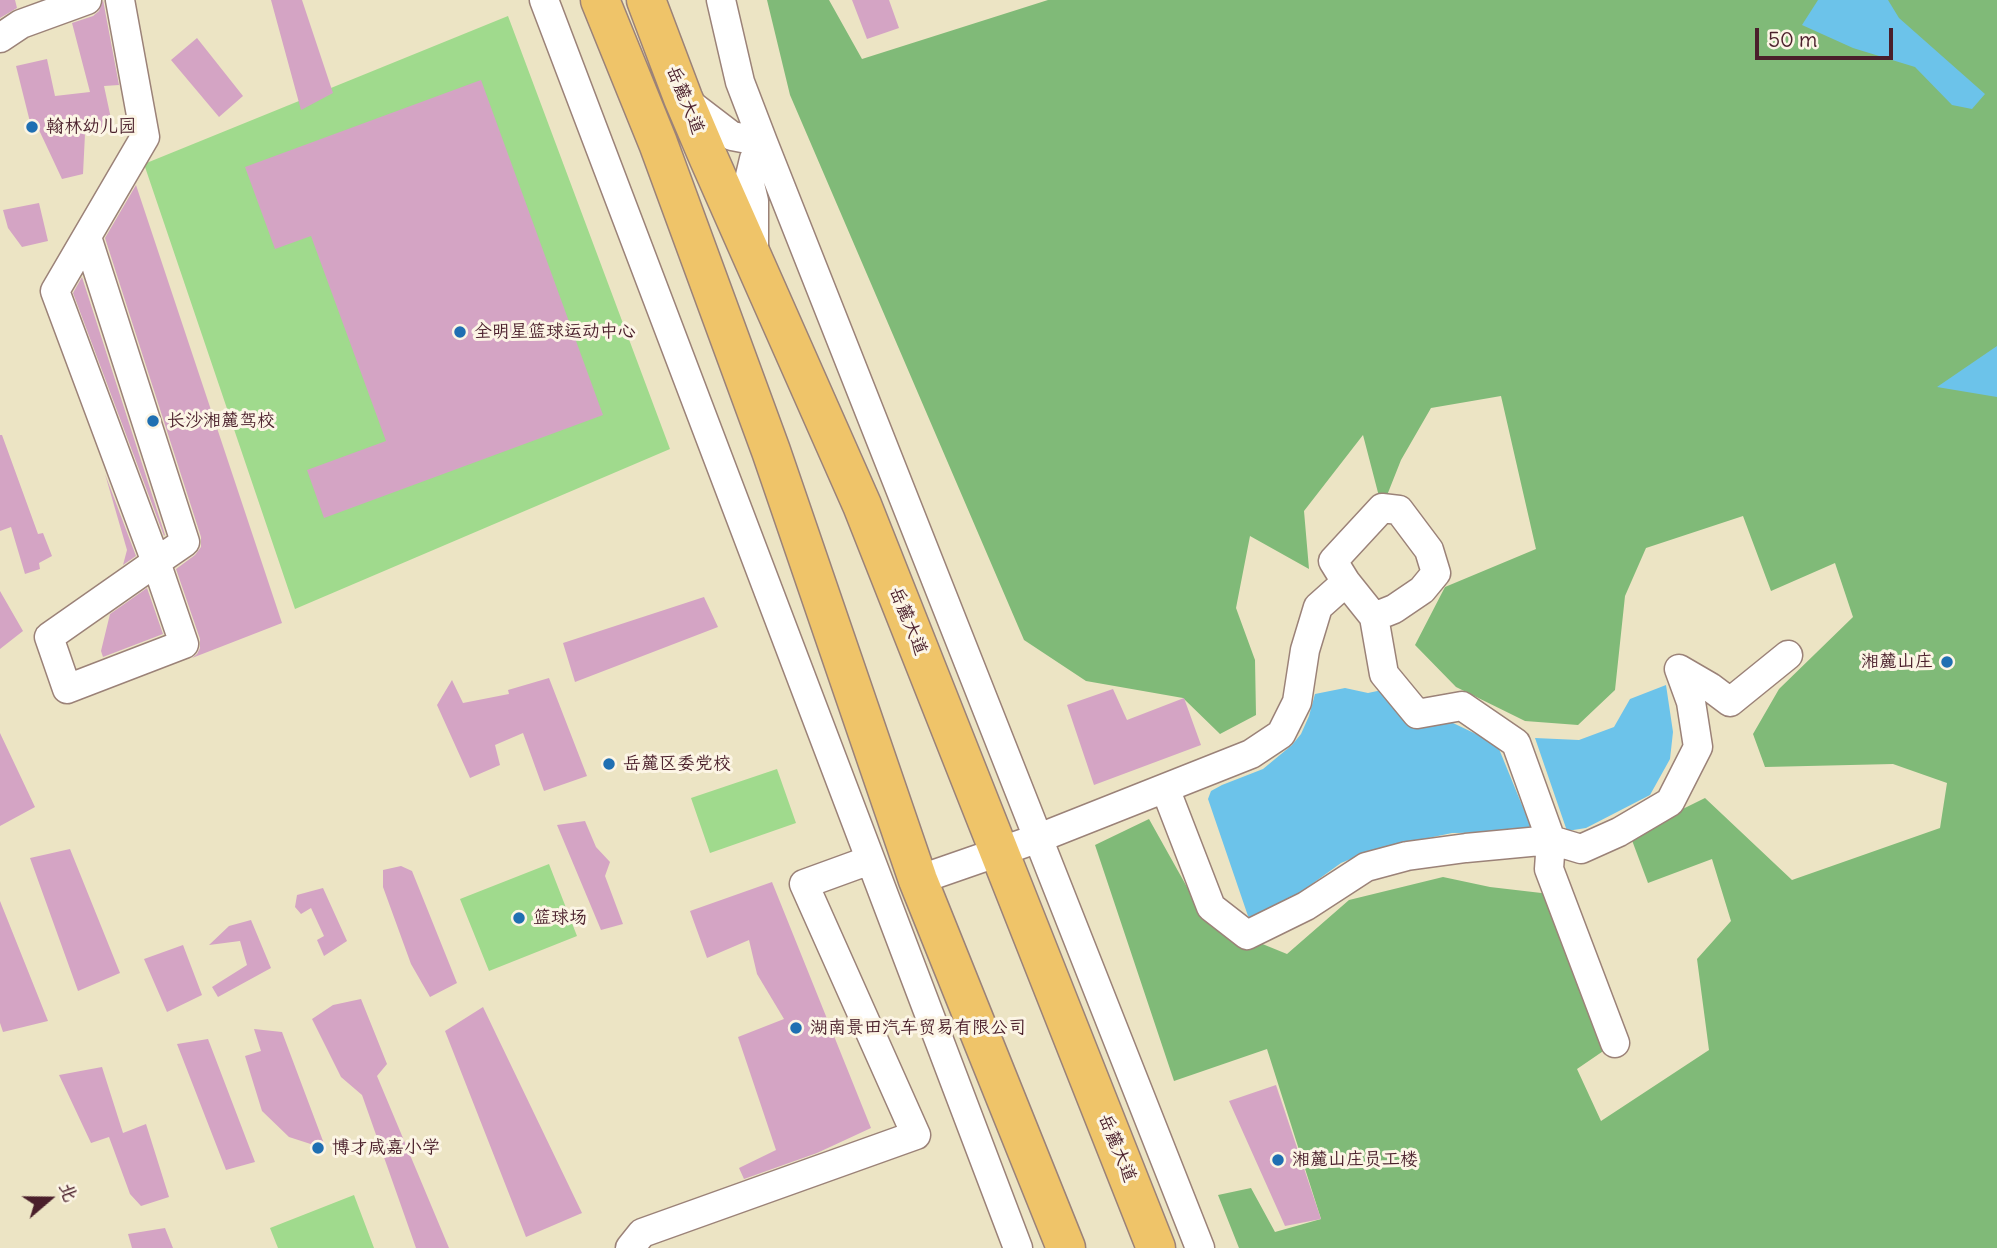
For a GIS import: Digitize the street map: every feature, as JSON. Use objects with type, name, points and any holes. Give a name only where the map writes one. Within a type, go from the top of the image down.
[{"type":"highway","points":[[600,0],[658,143],[771,451],[918,880],[1066,1248]]},
{"type":"highway","name":"岳麓大道","points":[[646,0],[683,98],[862,505],[1156,1248]]},
{"type":"street","points":[[0,38],[21,24],[87,0]]},
{"type":"street","points":[[88,237],[185,542],[156,562],[48,637],[66,689],[184,644],[156,562],[55,291],[145,137],[120,0]]},
{"type":"street","points":[[544,0],[870,860],[1012,1246]]},
{"type":"street","points":[[721,0],[740,82],[763,142],[1200,1248]]},
{"type":"street","points":[[683,98],[732,136],[763,142]]},
{"type":"street","points":[[754,262],[754,201],[749,180],[754,159],[763,142]]},
{"type":"street","points":[[1374,617],[1394,609],[1422,590],[1436,573],[1429,550],[1399,510],[1382,508],[1333,561],[1374,617],[1384,674],[1417,715],[1462,706],[1516,743],[1551,840],[1549,869],[1615,1042]]},
{"type":"street","points":[[918,880],[1039,838],[1251,754],[1281,734],[1297,702],[1305,650],[1318,607],[1346,582]]},
{"type":"street","points":[[1166,788],[1210,907],[1247,935],[1306,906],[1366,867],[1407,856],[1551,840],[1581,849],[1619,832],[1670,802],[1698,747],[1691,702],[1679,669],[1730,702],[1788,655]]},
{"type":"street","points":[[630,1248],[642,1233],[916,1135],[804,884],[870,860]]},
{"type":"green space","points":[[767,0],[829,0],[862,59],[1048,0],[1997,0],[1997,1248],[1239,1248],[1218,1195],[1251,1188],[1275,1232],[1321,1219],[1267,1049],[1174,1081],[1095,845],[1149,819],[1206,921],[1287,954],[1349,900],[1443,877],[1490,887],[1550,894],[1615,1043],[1577,1069],[1601,1121],[1709,1050],[1697,959],[1731,921],[1712,859],[1648,883],[1630,835],[1705,798],[1792,880],[1940,828],[1947,783],[1893,764],[1765,767],[1753,734],[1779,689],[1853,617],[1835,563],[1771,591],[1743,516],[1646,548],[1625,596],[1615,690],[1578,725],[1525,721],[1456,687],[1415,645],[1445,587],[1536,549],[1501,396],[1431,408],[1401,460],[1382,508],[1363,435],[1304,511],[1309,569],[1250,536],[1236,608],[1255,660],[1256,715],[1220,734],[1183,698],[1086,681],[1024,640],[790,95]]},
{"type":"green space","points":[[508,16],[670,449],[295,609],[144,164]]},
{"type":"green space","points":[[777,769],[796,823],[710,853],[691,798]]},
{"type":"green space","name":"篮球场","points":[[549,864],[577,936],[489,971],[460,899]]},
{"type":"green space","points":[[354,1195],[374,1248],[278,1248],[270,1228]]},
{"type":"water","points":[[1818,0],[1888,0],[1899,18],[1985,94],[1972,109],[1952,105],[1915,67],[1853,48],[1802,25]]},
{"type":"water","points":[[1997,346],[1997,397],[1937,387]]},
{"type":"water","points":[[1666,685],[1673,732],[1670,759],[1650,795],[1586,828],[1567,831],[1535,738],[1579,740],[1614,727],[1630,699]]},
{"type":"water","points":[[1345,688],[1368,693],[1382,690],[1417,714],[1453,723],[1497,744],[1533,832],[1452,833],[1372,850],[1341,863],[1258,923],[1248,916],[1208,799],[1211,791],[1263,769],[1292,745],[1301,734],[1315,694]]},
{"type":"building","points":[[0,0],[15,0],[17,8],[0,18]]},
{"type":"building","points":[[103,0],[119,85],[104,86],[113,128],[85,134],[83,174],[62,179],[39,130],[32,130],[16,66],[47,59],[55,96],[90,92],[72,23],[93,16],[99,11]]},
{"type":"building","points":[[271,0],[302,0],[333,93],[301,110]]},
{"type":"building","points":[[852,0],[889,0],[899,28],[867,39]]},
{"type":"building","points":[[197,38],[243,96],[219,117],[171,60]]},
{"type":"building","name":"全明星篮球运动中心","points":[[481,80],[603,415],[324,518],[307,470],[386,441],[311,236],[275,249],[245,167]]},
{"type":"building","points":[[136,185],[282,623],[192,658],[200,648],[200,639],[176,569],[195,555],[201,547],[201,537],[105,238]]},
{"type":"building","points":[[39,203],[48,241],[22,247],[8,228],[3,210]]},
{"type":"building","points":[[82,277],[165,535],[164,536],[73,293]]},
{"type":"building","points":[[0,435],[38,534],[43,533],[52,556],[39,563],[40,569],[25,574],[11,527],[0,531]]},
{"type":"building","points":[[105,474],[136,556],[123,565],[127,550]]},
{"type":"building","points":[[147,588],[163,634],[103,657],[101,651],[110,614]]},
{"type":"building","points":[[0,591],[23,631],[0,649]]},
{"type":"building","points":[[704,597],[718,627],[575,682],[563,643]]},
{"type":"building","points":[[549,678],[587,776],[544,791],[523,733],[495,745],[500,765],[470,778],[437,705],[452,680],[463,703],[509,694],[508,690]]},
{"type":"building","points":[[1113,689],[1127,720],[1184,698],[1201,745],[1094,785],[1067,705]]},
{"type":"building","points":[[0,733],[35,807],[0,826]]},
{"type":"building","points":[[585,821],[596,847],[610,862],[605,876],[623,924],[601,930],[557,825]]},
{"type":"building","points":[[70,849],[120,973],[78,991],[30,858]]},
{"type":"building","points":[[401,866],[412,871],[457,983],[430,997],[411,964],[383,887],[383,870]]},
{"type":"building","name":"湖南景田汽车贸易有限公司","points":[[772,882],[871,1128],[817,1153],[744,1179],[739,1168],[776,1150],[738,1037],[784,1019],[757,974],[749,940],[707,958],[690,911]]},
{"type":"building","points":[[323,888],[347,941],[324,956],[317,940],[324,936],[311,908],[301,914],[295,907],[297,895]]},
{"type":"building","points":[[0,901],[48,1021],[3,1032],[0,1023]]},
{"type":"building","points":[[251,920],[271,968],[218,997],[212,987],[247,965],[240,941],[209,945],[229,926]]},
{"type":"building","points":[[183,945],[202,995],[167,1012],[144,959]]},
{"type":"building","points":[[361,999],[387,1064],[377,1076],[449,1248],[416,1248],[362,1095],[341,1077],[312,1019],[333,1005]]},
{"type":"building","points":[[483,1007],[582,1213],[526,1237],[445,1031]]},
{"type":"building","points":[[254,1029],[282,1032],[326,1149],[289,1137],[262,1111],[245,1056],[261,1051]]},
{"type":"building","points":[[208,1039],[255,1162],[226,1170],[177,1044]]},
{"type":"building","points":[[102,1067],[123,1133],[146,1124],[169,1197],[141,1206],[130,1194],[109,1137],[91,1143],[59,1075]]},
{"type":"building","name":"湘麓山庄员工楼","points":[[1276,1085],[1321,1219],[1285,1226],[1229,1101]]},
{"type":"building","points":[[165,1228],[173,1248],[132,1248],[128,1234]]},
{"type":"place","name":"翰林幼儿园","points":[[32,127]]},
{"type":"place","name":"全明星篮球运动中心","points":[[460,332]]},
{"type":"place","name":"长沙湘麓驾校","points":[[153,421]]},
{"type":"place","name":"湘麓山庄","points":[[1947,662]]},
{"type":"place","name":"岳麓区委党校","points":[[609,764]]},
{"type":"place","name":"篮球场","points":[[519,918]]},
{"type":"place","name":"湖南景田汽车贸易有限公司","points":[[796,1028]]},
{"type":"place","name":"博才咸嘉小学","points":[[318,1148]]},
{"type":"place","name":"湘麓山庄员工楼","points":[[1278,1160]]}]
